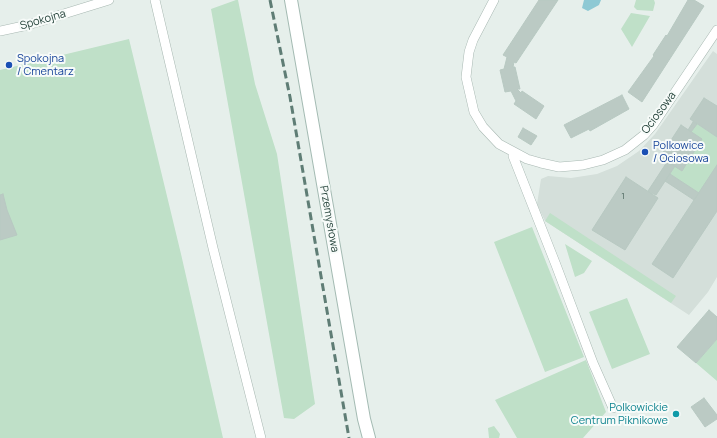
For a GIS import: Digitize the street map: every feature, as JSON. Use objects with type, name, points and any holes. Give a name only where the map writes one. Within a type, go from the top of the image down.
[{"type":"street","name":"Spokojna","points":[[0,32],[109,0]]},
{"type":"street","points":[[154,0],[213,248],[261,438]]},
{"type":"street","name":"Przemysłowa","points":[[291,0],[364,419],[369,438]]},
{"type":"street","name":"Ociosowa","points":[[492,1],[473,40],[468,60],[466,77],[474,112],[483,127],[499,144],[514,153],[541,163],[560,167],[590,164],[603,160],[625,150],[644,135],[653,125],[717,30]]},
{"type":"street","points":[[709,43],[717,48]]},
{"type":"street","points":[[514,153],[512,156],[556,264],[593,363],[613,408]]},
{"type":"shaded area","points":[[713,51],[717,54],[717,277],[708,292],[689,315],[545,221],[537,204],[541,179],[548,176],[571,178],[597,174],[617,166],[639,151],[655,134]]},
{"type":"green space","points":[[238,0],[255,84],[277,154],[315,404],[294,419],[284,418],[211,9]]},
{"type":"green space","points":[[636,0],[654,0],[655,3],[653,11],[637,10],[634,7]]},
{"type":"green space","points":[[631,13],[650,16],[632,47],[621,29]]},
{"type":"green space","points":[[129,39],[181,254],[223,438],[0,438],[0,70]]},
{"type":"green space","points":[[697,124],[717,137],[717,165],[699,193],[670,174],[675,166],[682,171],[702,139],[691,132]]},
{"type":"green space","points":[[550,213],[676,296],[671,303],[545,221]]},
{"type":"green space","points":[[532,227],[584,357],[545,372],[494,242]]},
{"type":"green space","points":[[565,244],[592,261],[584,273],[575,277]]},
{"type":"green space","points":[[627,298],[650,354],[612,369],[589,312]]},
{"type":"green space","points":[[717,339],[717,381],[696,363]]},
{"type":"green space","points":[[586,360],[606,412],[583,438],[517,438],[495,400]]},
{"type":"green space","points":[[494,426],[500,434],[499,438],[489,438],[488,428]]},
{"type":"water","points":[[584,0],[601,0],[599,5],[588,11],[582,8]]},
{"type":"building","points":[[539,0],[558,0],[516,63],[514,62],[513,67],[515,67],[520,89],[517,89],[521,93],[522,91],[544,106],[536,119],[514,104],[516,101],[511,91],[505,92],[500,70],[504,69],[507,57],[503,55]]},
{"type":"building","points":[[688,0],[694,0],[704,6],[642,102],[628,92],[654,56],[653,55],[666,35],[667,36]]},
{"type":"building","points":[[622,95],[629,109],[590,131],[589,129],[571,138],[564,125]]},
{"type":"building","points":[[704,98],[717,106],[717,137],[690,119]]},
{"type":"building","points":[[693,122],[697,124],[691,132],[688,130]]},
{"type":"building","points":[[681,125],[702,139],[682,171],[660,157]]},
{"type":"building","points":[[523,128],[537,136],[531,145],[518,137]]},
{"type":"building","points":[[667,162],[675,166],[656,195],[651,194],[648,191]]},
{"type":"building","points":[[717,165],[717,211],[673,278],[652,264]]},
{"type":"building","points":[[670,174],[699,193],[694,200],[665,181]]},
{"type":"building","points":[[626,177],[658,198],[625,250],[592,230]]},
{"type":"building","points":[[3,194],[7,210],[17,235],[0,240],[0,195]]},
{"type":"building","points":[[709,310],[717,317],[717,339],[696,363],[677,347]]},
{"type":"building","points":[[704,398],[717,415],[717,419],[705,427],[691,407]]},
{"type":"railway","points":[[270,0],[290,97],[349,438]]},
{"type":"place","name":"Spokojna / Cmentarz","points":[[9,65]]},
{"type":"place","name":"Polkowice / Ociosowa","points":[[645,152]]},
{"type":"place","name":"Polkowickie Centrum Piknikowe","points":[[676,414]]}]
